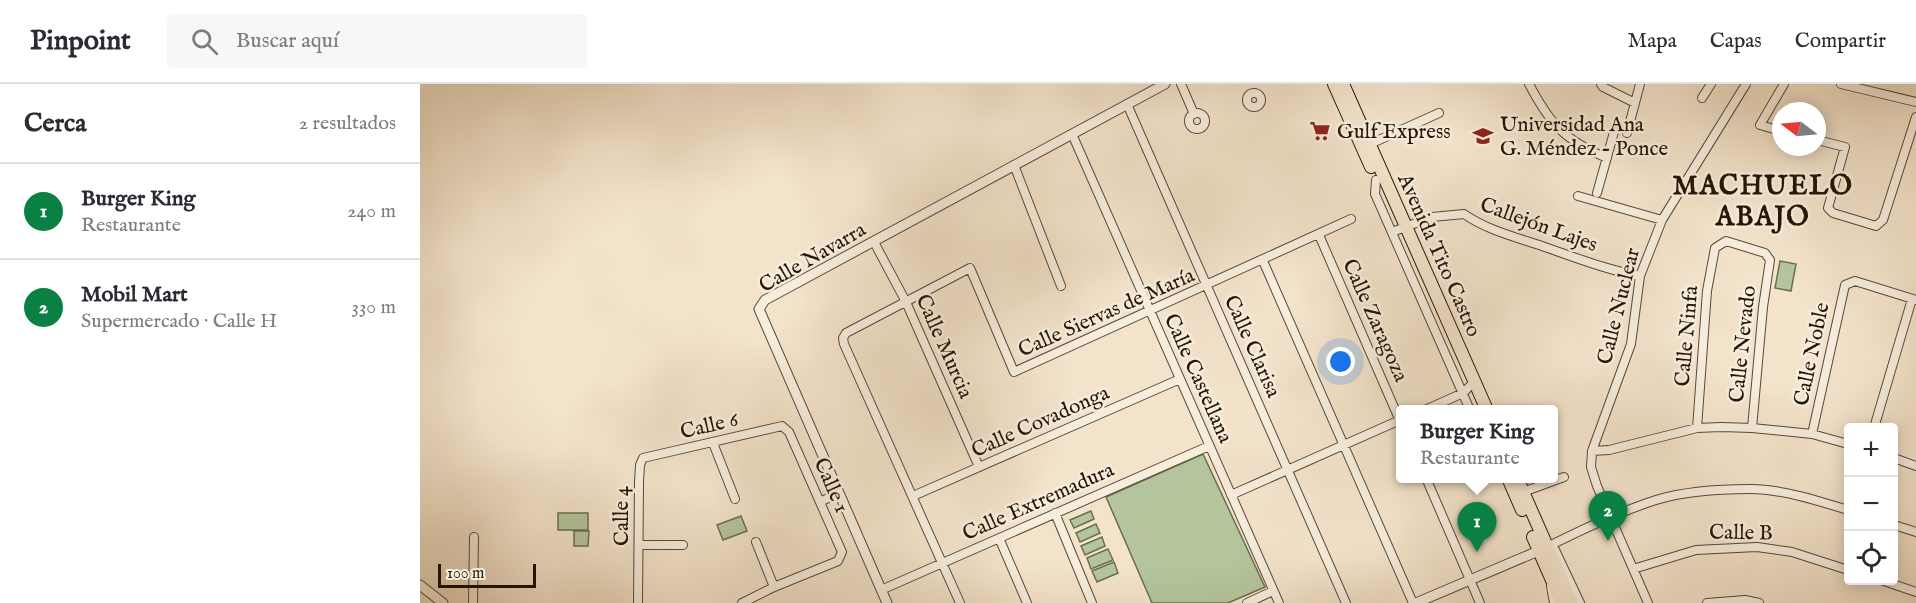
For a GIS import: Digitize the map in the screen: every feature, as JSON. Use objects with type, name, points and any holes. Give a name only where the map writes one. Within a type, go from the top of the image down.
[{"type":"main road","name":"Avenida Tito Castro","points":[[1334,84],[1476,405]]},
{"type":"main road","name":"Avenida Tito Castro","points":[[1343,84],[1370,144],[1399,230]]},
{"type":"main road","name":"Avenida Tito Castro","points":[[1469,387],[1483,405]]},
{"type":"main road","points":[[1511,483],[1546,547],[1572,603]]},
{"type":"main road","points":[[1518,483],[1519,494]]},
{"type":"main road","points":[[1546,547],[1551,578],[1562,603]]},
{"type":"street","name":"Calle Navarra","points":[[886,603],[759,309],[765,300],[1164,84]]},
{"type":"street","points":[[1181,84],[1194,114]]},
{"type":"street","points":[[1247,84],[1251,94]]},
{"type":"street","points":[[1529,84],[1544,113],[1563,133],[1584,148],[1607,158]]},
{"type":"street","points":[[1601,84],[1635,102]]},
{"type":"street","points":[[1627,133],[1640,84]]},
{"type":"street","points":[[1702,98],[1711,84]]},
{"type":"street","name":"Calle Nuclear","points":[[1648,603],[1591,467],[1592,451],[1631,344],[1640,276],[1662,220],[1746,84]]},
{"type":"street","points":[[1773,102],[1784,84]]},
{"type":"street","points":[[1840,84],[1916,102]]},
{"type":"street","name":"Calle Clarisa","points":[[1127,104],[1346,603]]},
{"type":"street","points":[[1772,104],[1760,125],[1772,128]]},
{"type":"street","points":[[1370,144],[1439,112]]},
{"type":"street","points":[[1826,142],[1845,147],[1828,208],[1833,213],[1876,226],[1883,220],[1916,117]]},
{"type":"street","points":[[1597,193],[1614,132]]},
{"type":"street","name":"Calle Castellana","points":[[1072,134],[1279,603]]},
{"type":"street","points":[[1014,165],[1061,286]]},
{"type":"street","points":[[1377,180],[1375,194],[1387,223],[1399,230]]},
{"type":"street","points":[[1578,196],[1662,220]]},
{"type":"street","name":"Callejón Lajes","points":[[1399,230],[1432,217],[1464,214],[1476,222],[1502,232],[1619,272],[1640,276]]},
{"type":"street","name":"Calle Siervas de María","points":[[960,603],[843,338],[846,333],[970,268],[1014,372],[1263,261],[1351,219]]},
{"type":"street","name":"Calle Zaragoza","points":[[1318,235],[1396,412]]},
{"type":"street","name":"Calle Ninfa","points":[[1697,428],[1707,291],[1715,248],[1726,241],[1765,253],[1770,264]]},
{"type":"street","name":"Calle Murcia","points":[[874,242],[906,302],[979,467]]},
{"type":"street","points":[[1263,261],[1414,603],[1611,518],[1656,500],[1686,493],[1752,489],[1812,499],[1844,509]]},
{"type":"street","name":"Calle Nevado","points":[[1752,428],[1763,307],[1770,264]]},
{"type":"street","name":"Calle Noble","points":[[1812,434],[1845,285],[1855,281],[1914,299]]},
{"type":"street","points":[[1876,423],[1914,299]]},
{"type":"street","name":"Calle Covadonga","points":[[913,496],[1180,378]]},
{"type":"street","points":[[1435,405],[1469,387],[1470,405]]},
{"type":"street","name":"Calle Zaragoza","points":[[1231,495],[1396,423]]},
{"type":"street","name":"Calle 1","points":[[742,603],[774,587],[838,561],[842,552],[789,432],[782,426],[755,432]]},
{"type":"street","points":[[1592,451],[1609,450],[1697,428],[1752,428],[1812,434],[1844,443]]},
{"type":"street","name":"Calle 6","points":[[671,452],[755,432]]},
{"type":"street","points":[[713,443],[735,499]]},
{"type":"street","name":"Calle Extremadura","points":[[881,590],[1209,446]]},
{"type":"street","name":"Calle 4","points":[[638,603],[640,465],[644,458],[671,452]]},
{"type":"street","points":[[1898,460],[1916,466]]},
{"type":"street","points":[[1558,479],[1564,477]]},
{"type":"street","points":[[1428,483],[1480,603]]},
{"type":"street","points":[[1507,483],[1519,494],[1548,483]]},
{"type":"street","points":[[820,502],[838,494]]},
{"type":"street","points":[[1055,513],[1092,603]]},
{"type":"street","points":[[1898,527],[1916,532]]},
{"type":"street","points":[[473,603],[474,537]]},
{"type":"street","points":[[999,538],[1027,603]]},
{"type":"street","points":[[756,542],[774,587]]},
{"type":"street","points":[[639,545],[683,545]]},
{"type":"street","points":[[1546,547],[1580,603]]},
{"type":"street","name":"Calle B","points":[[1633,569],[1696,549],[1757,547],[1792,552],[1844,569]]},
{"type":"street","points":[[1551,578],[1551,594],[1554,603]]},
{"type":"street","points":[[420,585],[443,603]]},
{"type":"street","points":[[1896,585],[1916,592]]},
{"type":"street","points":[[1247,603],[1274,591]]},
{"type":"street","points":[[1707,603],[1745,600],[1759,603]]},
{"type":"green space","points":[[1780,261],[1796,264],[1791,291],[1775,288]]},
{"type":"green space","points":[[1203,454],[1265,587],[1228,603],[1152,603],[1106,497]]},
{"type":"green space","points":[[1091,511],[1094,519],[1074,528],[1070,520]]},
{"type":"green space","points":[[558,513],[588,513],[588,530],[558,530]]},
{"type":"green space","points":[[741,516],[747,531],[723,540],[717,525]]},
{"type":"green space","points":[[1096,524],[1100,533],[1080,542],[1076,533]]},
{"type":"green space","points":[[574,531],[589,531],[588,546],[574,546]]},
{"type":"green space","points":[[1102,537],[1105,546],[1085,555],[1081,546]]},
{"type":"green space","points":[[1108,549],[1113,560],[1091,569],[1087,558]]},
{"type":"green space","points":[[1114,562],[1118,573],[1097,582],[1092,571]]},
{"type":"place","name":"Gulf Express","points":[[1320,131]]},
{"type":"place","name":"Universidad Ana G. Méndez - Ponce","points":[[1483,136]]},
{"type":"place","name":"Mobil Mart","points":[[1608,541]]},
{"type":"place","name":"Burger King","points":[[1477,552]]},
{"type":"district","name":"MACHUELO ABAJO","points":[[1763,200]]}]
